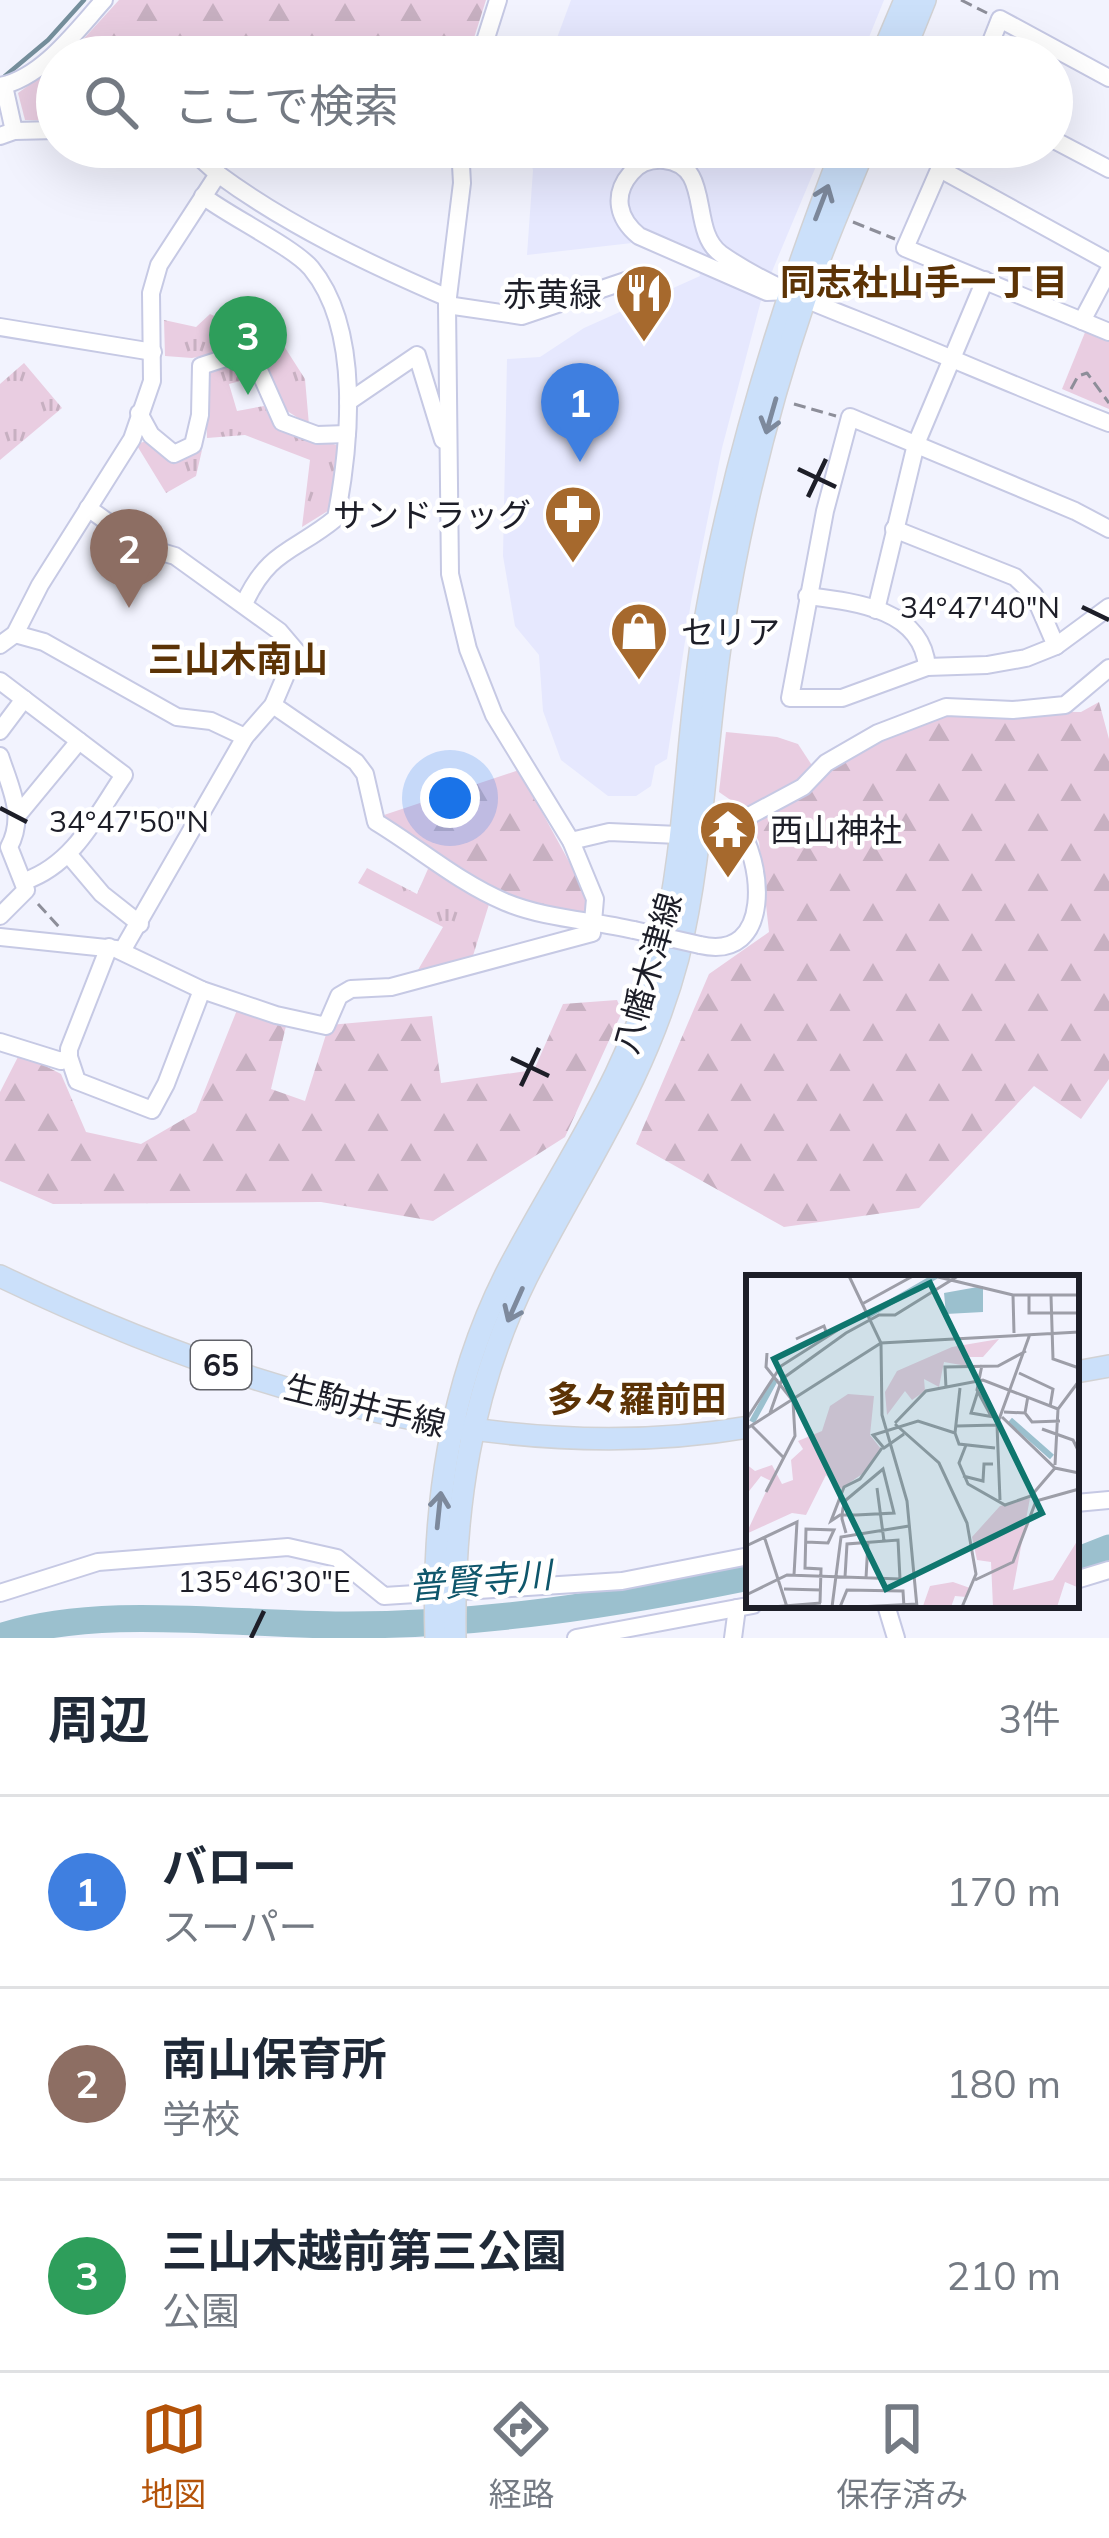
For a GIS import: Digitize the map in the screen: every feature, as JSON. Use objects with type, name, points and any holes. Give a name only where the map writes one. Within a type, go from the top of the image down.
[{"type":"main road","points":[[890,36],[905,0]]},
{"type":"main road","points":[[910,36],[925,0]]},
{"type":"main road","name":"八幡木津線","points":[[455,1638],[437,1523],[481,1333],[508,1270],[615,1082],[643,1012],[661,950],[680,835],[698,672],[740,451],[836,168]]},
{"type":"main road","name":"八幡木津線","points":[[462,1430],[526,1280],[631,1090],[660,1018],[692,890],[713,696],[737,551],[796,295],[855,168]]},
{"type":"main road","name":"生駒井手線","points":[[0,1276],[189,1355],[310,1393],[462,1430],[607,1439],[746,1428]]},
{"type":"main road","points":[[1079,1371],[1109,1366]]},
{"type":"main road","name":"八幡木津線","points":[[436,1638],[445,1592]]},
{"type":"street","points":[[71,36],[104,0]]},
{"type":"street","points":[[487,36],[498,0]]},
{"type":"street","points":[[993,36],[1000,19],[1031,36]]},
{"type":"street","points":[[1073,59],[1109,78]]},
{"type":"street","points":[[7,133],[2,86],[36,67]]},
{"type":"street","points":[[1073,150],[1109,169]]},
{"type":"street","points":[[211,168],[246,195],[447,301],[523,316],[646,274]]},
{"type":"street","points":[[0,937],[115,949],[202,990],[326,1026],[339,996],[351,989],[391,987],[592,933],[595,899],[571,841],[494,716],[467,650],[450,574],[447,301],[461,168]]},
{"type":"street","points":[[636,168],[620,193],[620,210],[639,236],[767,292],[796,295]]},
{"type":"street","points":[[683,168],[698,188],[707,241],[732,260],[796,295],[1109,423]]},
{"type":"street","points":[[1082,320],[1109,266],[940,170],[905,248],[1109,332]]},
{"type":"street","points":[[218,174],[159,265],[151,293],[152,381],[132,439],[8,639],[44,642],[177,717],[211,721],[245,737]]},
{"type":"street","points":[[203,196],[309,265],[329,298],[340,336],[348,402],[335,518],[273,559],[255,580],[244,604]]},
{"type":"street","points":[[877,610],[916,444],[985,280]]},
{"type":"street","points":[[0,328],[153,352]]},
{"type":"street","points":[[139,413],[151,434],[174,454],[193,445],[200,415],[201,366],[250,350],[282,422],[317,435],[347,434]]},
{"type":"street","points":[[348,402],[417,355],[449,458]]},
{"type":"street","points":[[1109,529],[850,417],[808,596],[790,698],[842,698],[927,668],[1026,658],[1056,646],[1109,607]]},
{"type":"street","points":[[88,508],[141,546],[175,556],[214,588],[244,604],[296,651],[273,705],[245,737],[140,924],[115,949],[69,1049],[77,1081],[152,1110],[202,990]]},
{"type":"street","points":[[894,529],[1015,577],[1034,595],[1056,646]]},
{"type":"street","points":[[808,596],[877,610],[915,632],[927,668]]},
{"type":"street","points":[[571,841],[609,832],[680,835],[700,817],[736,824],[803,787],[826,764],[878,734],[946,706],[1013,710],[1065,705],[1109,668]]},
{"type":"street","points":[[0,681],[124,775],[69,856],[25,885],[0,916]]},
{"type":"street","points":[[0,731],[24,699]]},
{"type":"street","points":[[273,705],[356,762],[365,774],[376,822],[458,878],[506,902],[575,921],[594,921],[717,949],[739,944],[754,924],[752,844],[736,824]]},
{"type":"street","points":[[18,814],[79,741]]},
{"type":"street","points":[[0,756],[18,814],[18,830],[9,847],[25,885]]},
{"type":"street","points":[[69,856],[102,894],[140,924]]},
{"type":"street","points":[[0,1042],[61,1061],[69,1057]]},
{"type":"street","points":[[1079,1503],[1109,1500]]},
{"type":"street","points":[[0,1593],[98,1562],[288,1547],[337,1558],[384,1596],[622,1581],[746,1557]]},
{"type":"street","points":[[1079,1579],[1109,1570]]},
{"type":"street","points":[[576,1638],[745,1606]]},
{"type":"street","points":[[733,1638],[745,1606]]},
{"type":"street","points":[[887,1608],[896,1638]]},
{"type":"path","points":[[961,0],[1000,19]]},
{"type":"path","points":[[849,220],[908,244]]},
{"type":"path","points":[[1069,396],[1078,376],[1087,373],[1109,403]]},
{"type":"path","points":[[789,402],[850,417]]},
{"type":"path","points":[[25,885],[73,943]]},
{"type":"shaded area","points":[[571,0],[884,0],[869,36],[558,36]]},
{"type":"shaded area","points":[[815,168],[763,293],[722,448],[691,602],[667,759],[655,766],[651,786],[636,796],[608,796],[561,760],[543,711],[539,655],[515,626],[503,556],[507,359],[540,357],[584,328],[700,276],[699,270],[632,243],[527,255],[533,170]]},
{"type":"green space","points":[[119,0],[486,0],[475,36],[86,36]]},
{"type":"green space","points":[[36,80],[36,120],[25,120],[18,93]]},
{"type":"green space","points":[[210,314],[249,332],[275,332],[305,379],[309,425],[281,407],[257,345],[192,358],[165,356],[164,320],[196,327]]},
{"type":"green space","points":[[1086,330],[1109,339],[1109,409],[1062,389]]},
{"type":"green space","points":[[247,359],[255,377],[229,384],[237,411],[264,406],[274,423],[339,446],[331,509],[302,527],[310,460],[245,435],[207,438],[204,365]]},
{"type":"green space","points":[[24,363],[62,408],[0,460],[0,384]]},
{"type":"green space","points":[[147,441],[178,462],[202,450],[196,476],[166,493],[136,444]]},
{"type":"green space","points":[[1099,702],[1109,739],[1109,1079],[1081,1119],[1034,1086],[919,1208],[784,1227],[636,1144],[709,974],[769,932],[759,842],[748,819],[881,737],[948,711],[1081,712]]},
{"type":"green space","points":[[726,732],[798,744],[815,770],[783,794],[745,810],[719,792]]},
{"type":"green space","points":[[519,770],[590,900],[590,921],[502,894],[456,871],[385,820],[384,815]]},
{"type":"green space","points":[[431,862],[490,901],[472,959],[415,975],[443,927],[358,883],[367,868],[417,894]]},
{"type":"green space","points":[[617,1000],[622,1012],[565,1137],[433,1221],[321,1202],[53,1204],[0,1181],[0,1092],[20,1053],[61,1074],[86,1132],[141,1144],[196,1112],[237,1010],[286,1026],[271,1089],[305,1101],[329,1025],[432,1016],[441,1083],[534,1070],[563,1004]]},
{"type":"waterway","points":[[52,36],[84,0]]},
{"type":"waterway","points":[[5,76],[36,50]]},
{"type":"waterway","name":"普賢寺川","points":[[1079,1560],[1109,1548]]},
{"type":"waterway","name":"普賢寺川","points":[[0,1637],[39,1627],[126,1619],[348,1625],[500,1617],[746,1578]]},
{"type":"place","name":"赤黄緑","points":[[644,344]]},
{"type":"place","name":"三山木越前第三公園","points":[[248,395]]},
{"type":"place","name":"バロー","points":[[580,462]]},
{"type":"place","name":"サンドラッグ","points":[[573,565]]},
{"type":"place","name":"南山保育所","points":[[129,608]]},
{"type":"place","name":"セリア","points":[[639,682]]},
{"type":"place","name":"西山神社","points":[[728,880]]},
{"type":"district","name":"同志社山手一丁目","points":[[924,281]]},
{"type":"district","name":"三山木南山","points":[[238,658]]},
{"type":"district","name":"多々羅前田","points":[[637,1398]]}]
